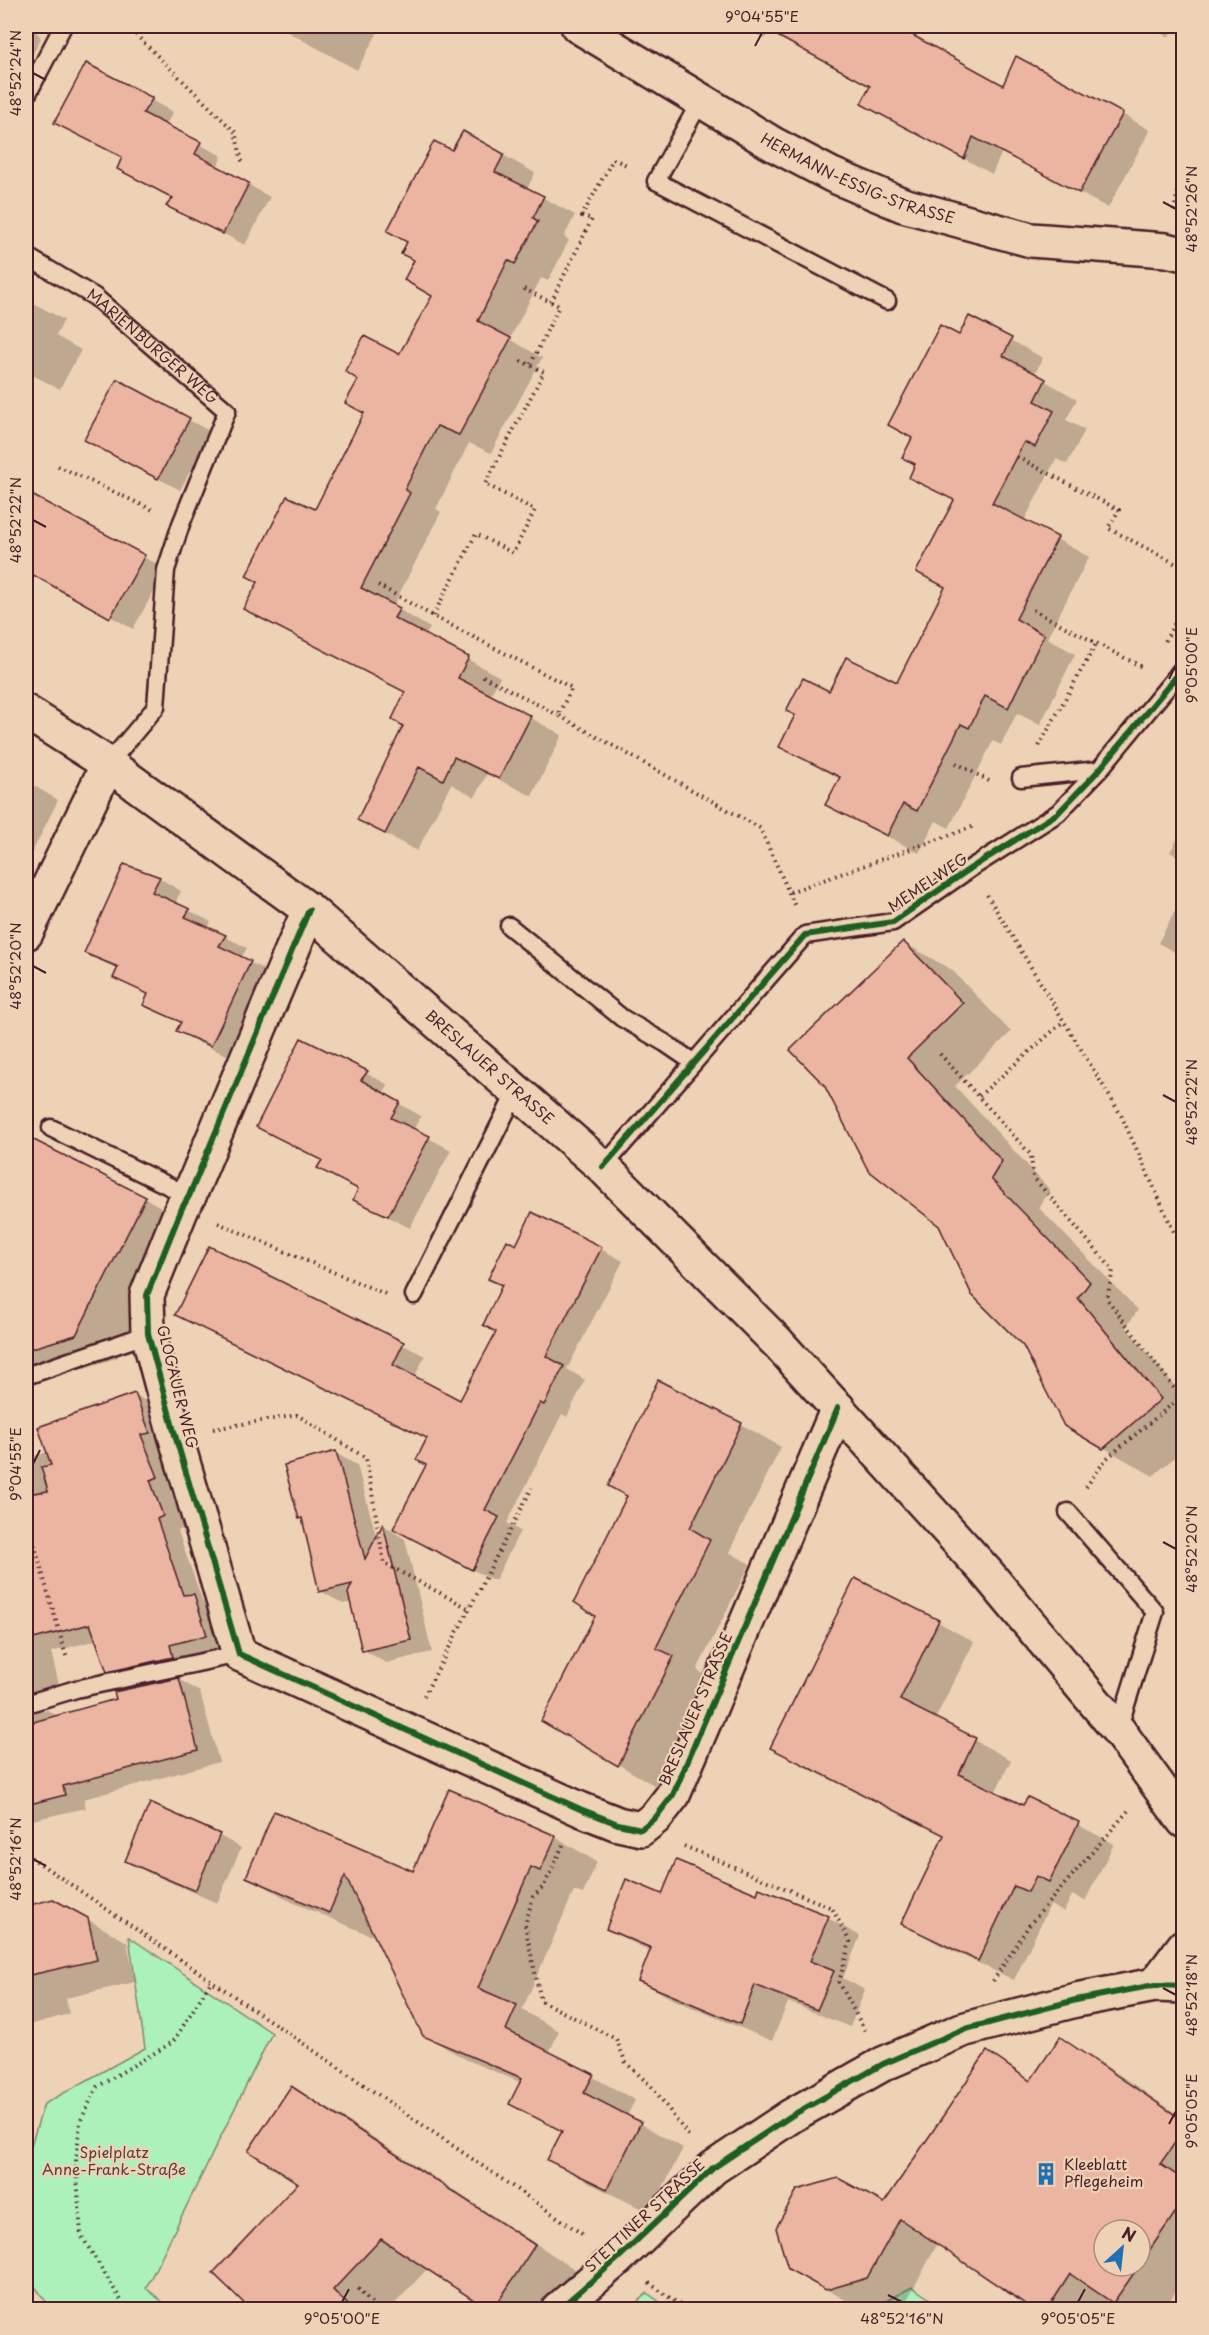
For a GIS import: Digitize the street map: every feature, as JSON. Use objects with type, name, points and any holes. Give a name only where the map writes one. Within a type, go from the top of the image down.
[{"type":"street","name":"HERMANN-ESSIG-STRASSE","points":[[578,26],[773,144],[832,175],[903,205],[1031,240],[1178,249]]},
{"type":"street","name":"BRESLAUER STRASSE","points":[[26,712],[108,764],[309,910],[603,1167],[778,1343],[987,1573],[1118,1730],[1184,1821]]},
{"type":"street","points":[[26,933],[108,764]]},
{"type":"street","name":"GLOGAUER WEG","points":[[238,1654],[148,1334],[147,1295],[309,910]]},
{"type":"street","name":"BRESLAUER STRASSE","points":[[641,1829],[656,1817],[673,1795],[838,1408]]},
{"type":"street","points":[[238,1654],[580,1809],[618,1824],[641,1829]]},
{"type":"street","points":[[1169,1986],[1184,1946]]},
{"type":"street","name":"STETTINER STRASSE","points":[[558,2310],[616,2260],[713,2168],[791,2116],[883,2064],[962,2030],[1077,2000],[1169,1986]]},
{"type":"lane","points":[[26,97],[63,26]]},
{"type":"lane","points":[[701,100],[656,181],[887,300]]},
{"type":"lane","name":"MARIENBURGER WEG","points":[[26,256],[95,297],[227,411],[181,524],[166,570],[156,707],[108,764]]},
{"type":"lane","name":"MEMELWEG","points":[[804,935],[893,922],[971,868],[1058,813],[1099,770],[1184,667]]},
{"type":"lane","points":[[1021,778],[1099,770]]},
{"type":"lane","points":[[509,926],[622,1018],[693,1062]]},
{"type":"lane","points":[[603,1167],[804,935]]},
{"type":"lane","points":[[414,1295],[516,1092]]},
{"type":"lane","points":[[51,1128],[186,1202]]},
{"type":"lane","name":"GLOGAUER WEG","points":[[26,1376],[148,1334]]},
{"type":"lane","points":[[1068,1512],[1155,1612],[1118,1730]]},
{"type":"lane","points":[[26,1704],[76,1689],[238,1654]]},
{"type":"path","points":[[127,26],[235,132],[243,165]]},
{"type":"path","points":[[551,302],[592,219],[582,216],[613,159]]},
{"type":"path","points":[[524,289],[559,306],[530,366]]},
{"type":"path","points":[[433,616],[476,534],[513,553],[535,510],[485,484],[544,372],[517,359]]},
{"type":"path","points":[[1017,457],[1119,510],[1108,528],[1184,568]]},
{"type":"path","points":[[58,466],[181,524]]},
{"type":"path","points":[[378,585],[572,688],[558,715]]},
{"type":"path","points":[[1164,643],[1184,606]]},
{"type":"path","points":[[1033,610],[1150,671]]},
{"type":"path","points":[[1021,778],[1096,642]]},
{"type":"path","points":[[483,676],[558,715],[760,828],[790,892],[804,935]]},
{"type":"path","points":[[790,892],[982,824]]},
{"type":"path","points":[[971,868],[1121,1115],[1184,1254]]},
{"type":"path","points":[[979,1096],[1063,1022]]},
{"type":"path","points":[[940,1054],[1031,1155],[1033,1177],[1113,1270],[1107,1299],[1181,1396]]},
{"type":"path","points":[[186,1202],[395,1298],[414,1295]]},
{"type":"path","points":[[1068,1512],[1106,1459],[1181,1396],[1184,1388]]},
{"type":"path","points":[[175,1435],[297,1415],[366,1458],[384,1563],[468,1608]]},
{"type":"path","points":[[415,1735],[468,1608],[532,1488]]},
{"type":"path","points":[[26,1516],[76,1689]]},
{"type":"path","points":[[962,2030],[1030,1924],[1154,1780]]},
{"type":"path","points":[[580,1809],[544,1886],[533,1897],[525,1925],[541,2001],[616,2039],[626,2063],[653,2088],[713,2168]]},
{"type":"path","points":[[641,1829],[757,1875],[832,1908],[850,1942],[839,1982],[883,2064]]},
{"type":"path","points":[[26,1854],[580,2232],[687,2310]]},
{"type":"path","points":[[127,2310],[81,2235],[76,2161],[80,2122],[98,2087],[173,2042],[212,1980]]},
{"type":"path","points":[[358,2289],[378,2310]]},
{"type":"green space","name":"Spielplatz Anne-Frank-Straße","points":[[129,1937],[272,2033],[146,2288],[171,2309],[51,2309],[26,2274],[26,2161],[44,2104],[145,2048]]},
{"type":"green space","points":[[912,2287],[945,2309],[871,2309]]},
{"type":"green space","points":[[647,2293],[670,2309],[629,2309]]},
{"type":"building","points":[[759,26],[896,26],[1003,85],[1016,56],[1123,113],[1079,193],[973,137],[964,159],[861,104],[870,86]]},
{"type":"building","points":[[86,63],[153,98],[143,113],[201,142],[195,154],[249,183],[223,234],[166,206],[173,198],[117,169],[122,157],[54,123]]},
{"type":"building","points":[[463,131],[504,154],[495,172],[544,196],[533,218],[538,221],[515,264],[508,260],[478,321],[511,338],[459,435],[437,426],[405,489],[410,493],[361,588],[400,608],[394,618],[469,657],[458,678],[531,716],[499,779],[454,757],[443,780],[419,767],[385,834],[357,820],[403,726],[392,719],[405,692],[243,609],[258,582],[246,576],[287,496],[315,509],[364,413],[345,403],[358,380],[345,371],[364,336],[399,354],[432,296],[404,280],[414,260],[401,254],[407,242],[387,231],[434,141],[452,150]]},
{"type":"building","points":[[969,316],[1012,338],[1003,356],[1046,379],[1035,401],[1054,411],[1035,447],[1024,442],[992,503],[1058,537],[1016,619],[1044,635],[1008,708],[985,696],[969,728],[961,724],[917,811],[903,804],[887,836],[825,805],[840,777],[779,747],[795,715],[786,711],[803,678],[829,691],[846,657],[897,682],[945,587],[916,572],[954,500],[909,478],[915,464],[902,458],[912,438],[888,425],[940,325],[959,335]]},
{"type":"building","points":[[117,379],[190,418],[158,479],[84,440]]},
{"type":"building","points":[[26,492],[145,555],[110,618],[26,571]]},
{"type":"building","points":[[124,864],[160,877],[152,892],[190,909],[185,917],[226,935],[219,946],[251,961],[211,1046],[176,1031],[181,1022],[143,1005],[148,994],[113,978],[118,967],[84,953]]},
{"type":"building","points":[[903,941],[963,1003],[907,1058],[1002,1161],[991,1179],[1090,1282],[1078,1298],[1161,1399],[1103,1449],[1064,1426],[1023,1346],[972,1295],[939,1226],[868,1170],[824,1085],[790,1050]]},
{"type":"building","points":[[301,1038],[368,1071],[361,1080],[400,1102],[391,1118],[430,1136],[388,1216],[353,1200],[358,1189],[317,1168],[322,1160],[256,1127]]},
{"type":"building","points":[[26,1136],[146,1197],[76,1335],[26,1350]]},
{"type":"building","points":[[532,1212],[602,1247],[546,1356],[564,1366],[544,1405],[540,1403],[485,1510],[499,1517],[472,1570],[393,1529],[426,1465],[416,1460],[427,1438],[175,1315],[209,1246],[404,1342],[393,1365],[460,1400],[496,1332],[483,1325],[502,1285],[488,1279],[507,1240],[516,1245]]},
{"type":"building","points":[[658,1380],[742,1423],[690,1528],[710,1540],[656,1648],[674,1656],[618,1766],[541,1721],[595,1616],[574,1602],[627,1496],[608,1486]]},
{"type":"building","points":[[135,1393],[150,1433],[141,1435],[158,1477],[150,1480],[163,1516],[157,1519],[183,1595],[194,1594],[207,1635],[170,1645],[173,1657],[107,1672],[90,1624],[26,1641],[26,1494],[48,1491],[41,1467],[51,1465],[38,1427]]},
{"type":"building","points":[[336,1451],[365,1559],[383,1524],[411,1640],[362,1651],[348,1593],[352,1584],[319,1592],[302,1518],[299,1519],[284,1465]]},
{"type":"building","points":[[855,1578],[939,1620],[900,1700],[976,1738],[959,1774],[1023,1805],[1028,1797],[1079,1822],[1049,1882],[1036,1876],[1028,1892],[1014,1886],[978,1961],[901,1924],[944,1835],[770,1748]]},
{"type":"building","points":[[179,1678],[198,1750],[63,1786],[65,1795],[26,1805],[26,1724],[116,1699],[114,1692]]},
{"type":"building","points":[[449,1789],[556,1836],[540,1871],[531,1867],[478,1988],[517,2005],[506,2030],[594,2074],[584,2093],[641,2122],[607,2189],[547,2160],[562,2131],[509,2104],[522,2078],[423,2036],[345,1876],[329,1913],[246,1877],[274,1811],[413,1871]]},
{"type":"building","points":[[150,1803],[220,1834],[195,1891],[125,1861]]},
{"type":"building","points":[[676,1860],[757,1894],[759,1888],[829,1916],[810,1961],[834,1971],[817,2010],[755,1985],[740,2024],[638,1981],[651,1948],[606,1929],[626,1879],[662,1894]]},
{"type":"building","points":[[53,1899],[88,1918],[97,1960],[26,1976],[26,1906]]},
{"type":"building","name":"Kleeblatt Pflegeheim","points":[[1060,2037],[1184,2121],[1184,2130],[1160,2164],[1184,2180],[1184,2200],[1152,2247],[1152,2218],[1092,2218],[1092,2278],[1131,2278],[1113,2303],[1070,2274],[1047,2310],[1034,2310],[900,2219],[867,2278],[826,2290],[788,2269],[776,2228],[797,2190],[838,2178],[884,2203],[987,2051],[1030,2081]]},
{"type":"building","points":[[291,2086],[535,2245],[493,2310],[489,2310],[381,2239],[333,2290],[353,2310],[251,2310],[213,2273],[298,2183],[248,2151]]},
{"type":"cycle path","points":[[603,1167],[805,935],[893,922],[971,868],[1058,813],[1099,770],[1184,667]]},
{"type":"cycle path","points":[[309,910],[147,1295],[148,1334],[239,1654],[580,1809],[618,1824],[641,1829],[656,1817],[673,1795],[838,1408]]},
{"type":"cycle path","points":[[558,2310],[616,2260],[713,2168],[791,2116],[883,2064],[962,2030],[1076,2000],[1155,1985],[1184,1986]]},
{"type":"place","name":"Kleeblatt Pflegeheim","points":[[1046,2174]]}]
